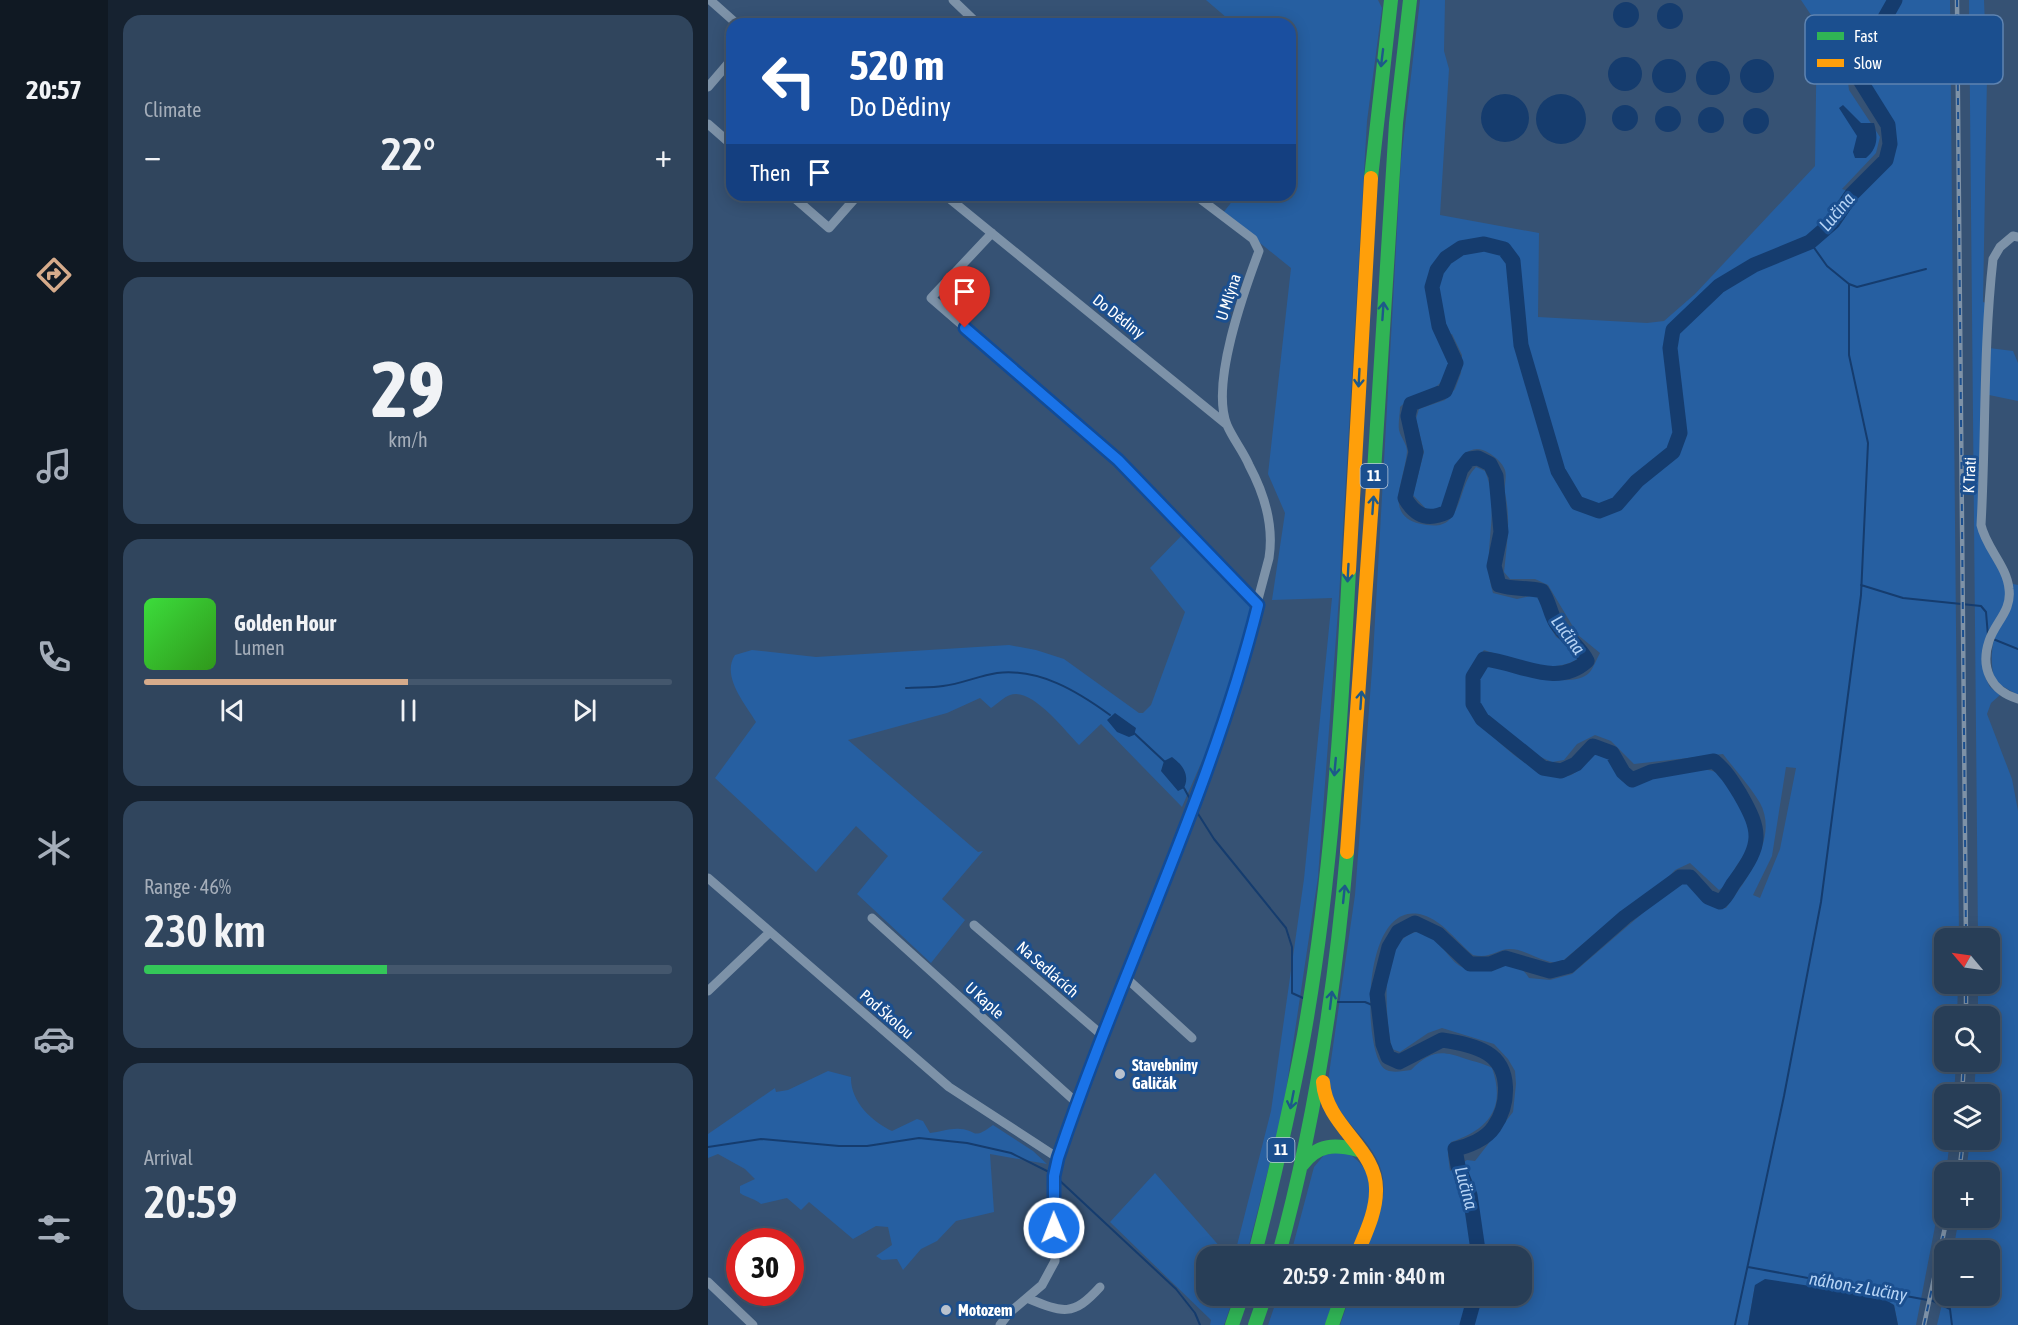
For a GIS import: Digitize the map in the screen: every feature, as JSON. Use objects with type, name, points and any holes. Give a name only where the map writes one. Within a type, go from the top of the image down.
[{"type":"highway","name":"11","points":[[1257,1246],[1291,1107],[1324,894],[1341,698],[1370,193],[1377,101],[1391,0]]},
{"type":"highway","name":"11","points":[[1281,1246],[1296,1187],[1325,1047],[1343,898],[1361,697],[1398,104],[1410,0]]},
{"type":"highway","points":[[1325,1047],[1327,1057],[1323,1085],[1325,1100],[1372,1169],[1376,1189],[1375,1203],[1360,1246]]},
{"type":"highway","points":[[1296,1187],[1302,1164],[1316,1149],[1336,1145],[1358,1150]]},
{"type":"highway","points":[[1232,1325],[1239,1306]]},
{"type":"highway","points":[[1255,1325],[1262,1306]]},
{"type":"highway","points":[[1332,1325],[1339,1306]]},
{"type":"street","points":[[710,0],[730,18]]},
{"type":"street","points":[[953,0],[972,18]]},
{"type":"street","points":[[708,87],[726,65]]},
{"type":"street","points":[[708,124],[726,140]]},
{"type":"street","points":[[798,201],[829,228],[853,201]]},
{"type":"street","name":"Do Dědiny","points":[[952,201],[1226,424]]},
{"type":"street","name":"U Mlýna","points":[[1203,201],[1253,239],[1259,251],[1229,342],[1222,403],[1226,424],[1264,499],[1272,539],[1258,605]]},
{"type":"street","points":[[992,233],[931,298],[1118,460],[1258,605],[1225,723],[1124,976],[1058,1158],[1054,1175],[1055,1261],[1042,1286],[1009,1313],[1000,1325]]},
{"type":"street","name":"K Trati","points":[[2018,237],[2013,237],[2000,247],[1993,259],[1986,357],[1986,447],[1981,525],[1983,536],[2009,587],[2008,606],[1989,640],[1987,671],[1999,691],[2018,699]]},
{"type":"street","name":"Pod Školou","points":[[708,878],[949,1087],[1058,1158]]},
{"type":"street","name":"U Kaple","points":[[872,918],[1077,1103]]},
{"type":"street","name":"Na Sedlácích","points":[[974,925],[1102,1036]]},
{"type":"street","points":[[708,991],[770,932]]},
{"type":"street","points":[[1124,976],[1192,1038]]},
{"type":"street","points":[[708,1282],[753,1325]]},
{"type":"street","points":[[1028,1298],[1049,1307],[1076,1308],[1084,1305],[1100,1287]]},
{"type":"shaded area","points":[[1206,0],[1378,0],[1382,8],[1367,121],[1339,597],[1318,877],[1283,1111],[1249,1246],[1237,1246],[1271,1111],[1304,879],[1332,598],[1272,600],[1285,513],[1268,474],[1291,268],[1223,213],[1232,201],[1296,201],[1296,18],[1227,18]]},
{"type":"shaded area","points":[[1420,0],[1445,0],[1444,51],[1449,69],[1440,215],[1539,233],[1538,317],[1647,323],[1664,321],[1695,294],[1815,166],[1816,84],[1848,84],[1849,90],[1880,137],[1876,153],[1842,189],[1857,194],[1887,160],[1894,140],[1886,114],[1866,84],[1951,84],[1959,928],[1934,928],[1934,994],[1958,994],[1957,1006],[1934,1006],[1934,1072],[1955,1072],[1955,1084],[1934,1084],[1934,1150],[1949,1150],[1947,1162],[1934,1162],[1935,1228],[1916,1325],[1898,1325],[1894,1305],[1755,1285],[1748,1325],[1340,1325],[1347,1306],[1532,1306],[1532,1246],[1368,1246],[1381,1207],[1384,1193],[1383,1179],[1379,1164],[1371,1149],[1339,1109],[1328,1081],[1355,895],[1373,656],[1401,160]],"holes":[[[1452,334],[1462,355],[1461,373],[1455,389],[1445,400],[1419,409],[1416,419],[1424,452],[1413,495],[1429,512],[1442,507],[1456,466],[1463,457],[1470,451],[1479,449],[1496,458],[1506,473],[1508,522],[1504,572],[1510,579],[1535,579],[1548,585],[1578,635],[1600,653],[1589,673],[1569,680],[1540,678],[1487,665],[1479,681],[1480,708],[1536,755],[1552,762],[1564,760],[1577,744],[1595,735],[1611,741],[1634,764],[1723,754],[1760,803],[1765,816],[1766,830],[1763,844],[1751,872],[1726,908],[1708,903],[1690,881],[1680,881],[1572,974],[1550,980],[1529,978],[1515,966],[1471,969],[1456,963],[1437,942],[1422,932],[1404,938],[1396,947],[1388,975],[1387,1007],[1392,1049],[1400,1052],[1428,1033],[1442,1028],[1494,1044],[1508,1059],[1515,1071],[1513,1112],[1475,1161],[1467,1160],[1450,1171],[1448,1155],[1451,1142],[1475,1131],[1491,1115],[1497,1095],[1496,1082],[1492,1068],[1450,1054],[1431,1055],[1411,1070],[1390,1071],[1381,1065],[1375,1049],[1371,1026],[1370,999],[1379,947],[1389,927],[1403,915],[1423,915],[1437,922],[1473,955],[1485,956],[1510,949],[1560,963],[1626,908],[1660,886],[1675,870],[1690,863],[1719,890],[1729,883],[1733,871],[1745,853],[1750,838],[1746,820],[1732,791],[1724,779],[1713,771],[1702,769],[1676,771],[1628,785],[1621,780],[1608,756],[1596,751],[1573,774],[1560,777],[1544,773],[1510,752],[1494,737],[1471,708],[1467,696],[1467,683],[1476,660],[1484,650],[1531,665],[1555,666],[1578,659],[1568,644],[1556,637],[1548,623],[1546,607],[1535,595],[1517,599],[1493,593],[1489,563],[1492,501],[1485,471],[1476,467],[1471,473],[1454,514],[1444,523],[1430,525],[1413,521],[1404,515],[1399,507],[1400,486],[1407,451],[1399,430],[1400,407],[1434,388],[1445,377],[1450,367],[1439,339]],[[1786,767],[1796,768],[1780,849],[1760,898],[1753,895],[1772,856]]]},
{"type":"shaded area","points":[[1801,0],[1950,0],[1950,15],[1811,15]]},
{"type":"shaded area","points":[[1969,0],[1984,0],[1985,15],[1969,15]]},
{"type":"shaded area","points":[[1626,2],[1635,6],[1639,15],[1635,24],[1626,28],[1617,24],[1613,15],[1617,6]]},
{"type":"shaded area","points":[[1670,3],[1679,7],[1683,16],[1679,25],[1670,29],[1661,25],[1657,16],[1661,7]]},
{"type":"shaded area","points":[[1625,57],[1637,62],[1642,74],[1637,86],[1625,91],[1613,86],[1608,74],[1613,62]]},
{"type":"shaded area","points":[[1669,59],[1681,64],[1686,76],[1681,88],[1669,93],[1657,88],[1652,76],[1657,64]]},
{"type":"shaded area","points":[[1757,59],[1769,64],[1774,76],[1769,88],[1757,93],[1745,88],[1740,76],[1745,64]]},
{"type":"shaded area","points":[[1713,61],[1725,66],[1730,78],[1725,90],[1713,95],[1701,90],[1696,78],[1701,66]]},
{"type":"shaded area","points":[[1970,84],[1987,84],[1983,302],[1986,303],[1980,534],[2003,578],[2006,591],[2006,603],[1996,624],[1985,677],[1990,687],[2000,695],[1991,703],[1987,714],[2012,779],[2018,811],[2018,1325],[1937,1325],[1942,1306],[2000,1306],[2000,1240],[1955,1240],[1957,1228],[2000,1228],[2000,1162],[1967,1162],[1969,1150],[2000,1150],[2000,1084],[1975,1084],[1975,1072],[2000,1072],[2000,1006],[1978,1006],[1978,994],[2000,994],[2000,928],[1978,928]]},
{"type":"shaded area","points":[[1500,94],[1510,94],[1522,101],[1529,113],[1529,123],[1522,135],[1510,142],[1500,142],[1485,131],[1481,123],[1481,113],[1492,98]]},
{"type":"shaded area","points":[[1561,94],[1575,98],[1582,105],[1586,119],[1582,133],[1575,140],[1561,144],[1547,140],[1540,133],[1536,119],[1540,105],[1547,98]]},
{"type":"shaded area","points":[[1625,105],[1634,109],[1638,118],[1634,127],[1625,131],[1616,127],[1612,118],[1616,109]]},
{"type":"shaded area","points":[[1843,105],[1861,123],[1874,123],[1876,142],[1866,158],[1855,158],[1853,152],[1857,136],[1839,108]]},
{"type":"shaded area","points":[[1668,106],[1677,110],[1681,119],[1677,128],[1668,132],[1659,128],[1655,119],[1659,110]]},
{"type":"shaded area","points":[[1711,107],[1720,111],[1724,120],[1720,129],[1711,133],[1702,129],[1698,120],[1702,111]]},
{"type":"shaded area","points":[[1756,108],[1765,112],[1769,121],[1765,130],[1756,134],[1747,130],[1743,121],[1747,112]]},
{"type":"shaded area","points":[[1989,348],[2013,351],[2018,363],[2018,401],[1989,395]]},
{"type":"shaded area","points":[[1184,533],[1254,606],[1223,716],[1209,753],[1202,761],[1182,807],[1101,724],[1079,745],[1048,712],[1028,697],[1019,694],[1008,696],[991,708],[980,698],[947,713],[848,740],[978,852],[983,851],[942,899],[965,920],[931,963],[857,894],[888,856],[856,826],[816,872],[715,778],[756,722],[736,690],[731,672],[731,663],[735,655],[752,650],[816,657],[1009,645],[1036,650],[1064,659],[1139,713],[1143,713],[1151,705],[1185,612],[1150,568]]},
{"type":"shaded area","points":[[2013,584],[2018,585],[2018,695],[1995,682],[1992,669],[1993,644]]},
{"type":"shaded area","points":[[1115,713],[1136,728],[1134,735],[1129,737],[1117,732],[1107,720]]},
{"type":"shaded area","points":[[1172,757],[1179,763],[1186,775],[1184,788],[1178,791],[1161,771],[1164,761]]},
{"type":"shaded area","points":[[828,1071],[851,1077],[854,1094],[864,1110],[877,1122],[892,1131],[917,1119],[923,1121],[930,1133],[957,1129],[978,1134],[993,1125],[1033,1151],[1047,1164],[990,1154],[994,1212],[956,1221],[937,1241],[921,1249],[903,1270],[897,1259],[882,1260],[876,1256],[892,1245],[888,1227],[876,1226],[853,1239],[809,1202],[801,1210],[787,1198],[761,1204],[740,1193],[740,1186],[755,1179],[745,1169],[718,1154],[708,1158],[708,1134],[775,1088],[776,1092],[788,1090]]},
{"type":"shaded area","points":[[1346,1151],[1363,1167],[1370,1188],[1362,1224],[1353,1246],[1293,1246],[1314,1167],[1324,1155]]},
{"type":"shaded area","points":[[1155,1173],[1219,1246],[1196,1246],[1196,1305],[1110,1222]]},
{"type":"shaded area","points":[[1765,1279],[1881,1297],[1894,1305],[1898,1325],[1748,1325],[1755,1285]]},
{"type":"shaded area","points":[[1197,1306],[1231,1306],[1224,1325],[1210,1325],[1211,1320]]},
{"type":"shaded area","points":[[1275,1306],[1332,1306],[1325,1325],[1268,1325]]},
{"type":"waterway","name":"Lučina","points":[[1886,15],[1895,0]]},
{"type":"waterway","name":"Lučina","points":[[1477,1246],[1470,1195],[1458,1166],[1455,1149],[1477,1141],[1494,1127],[1503,1108],[1506,1087],[1504,1077],[1501,1068],[1487,1053],[1471,1046],[1442,1040],[1399,1062],[1388,1057],[1383,1044],[1377,994],[1389,947],[1398,932],[1415,923],[1438,934],[1470,964],[1490,964],[1505,958],[1550,971],[1569,966],[1625,917],[1680,877],[1690,877],[1708,897],[1720,902],[1745,868],[1751,857],[1756,838],[1752,818],[1740,794],[1714,761],[1651,772],[1632,780],[1623,772],[1612,753],[1593,746],[1576,764],[1561,771],[1543,768],[1482,719],[1473,704],[1473,677],[1484,659],[1550,673],[1563,673],[1587,661],[1556,623],[1542,591],[1499,585],[1494,566],[1501,532],[1496,476],[1490,464],[1478,458],[1469,459],[1461,469],[1447,512],[1440,515],[1428,516],[1418,513],[1405,498],[1416,452],[1408,416],[1411,404],[1445,391],[1456,363],[1439,326],[1432,287],[1437,270],[1446,258],[1461,248],[1484,244],[1504,249],[1513,261],[1521,345],[1558,471],[1577,503],[1599,511],[1617,504],[1637,481],[1673,452],[1680,433],[1670,348],[1673,330],[1719,286],[1754,265],[1810,242],[1833,222],[1852,194],[1886,160],[1890,144],[1888,125],[1862,84]]},
{"type":"waterway","points":[[1735,1325],[1784,1096],[1821,902],[1861,595],[1868,443],[1849,355],[1849,284],[1827,266],[1810,242]]},
{"type":"waterway","points":[[1849,284],[1857,287],[1926,269]]},
{"type":"waterway","points":[[1861,585],[1903,598],[1981,606],[1986,612],[1988,636]]},
{"type":"waterway","points":[[1993,639],[2018,649]]},
{"type":"waterway","points":[[906,688],[950,685],[997,673],[1013,672],[1057,683],[1110,715]]},
{"type":"waterway","points":[[1134,733],[1165,762]]},
{"type":"waterway","points":[[1184,788],[1190,799]]},
{"type":"waterway","points":[[1195,809],[1214,839],[1286,928],[1292,947],[1292,993],[1303,998]]},
{"type":"waterway","points":[[1338,1002],[1365,1002],[1377,1007]]},
{"type":"waterway","points":[[708,1147],[761,1139],[839,1146],[867,1146],[919,1138],[967,1143],[1011,1153],[1051,1173]]},
{"type":"waterway","points":[[1058,1179],[1176,1289],[1195,1313],[1200,1325]]},
{"type":"waterway","name":"náhon-z Lučiny","points":[[1748,1267],[1933,1301],[1950,1309],[1952,1325]]},
{"type":"waterway","name":"Lučina","points":[[1467,1325],[1472,1306]]},
{"type":"railway","points":[[1957,0],[1957,15]]},
{"type":"railway","points":[[1958,84],[1966,928]]},
{"type":"railway","points":[[1966,994],[1966,1006]]},
{"type":"railway","points":[[1963,1072],[1963,1084]]},
{"type":"railway","points":[[1960,1162],[1962,1150]]},
{"type":"railway","points":[[1924,1325],[1945,1228]]},
{"type":"traffic: fast","points":[[1371,178],[1391,0]]},
{"type":"traffic: fast","points":[[1374,472],[1396,123],[1410,0]]},
{"type":"traffic: fast","points":[[1257,1246],[1293,1091],[1304,1035],[1321,920],[1334,803],[1349,570]]},
{"type":"traffic: fast","points":[[1281,1246],[1303,1157],[1322,1056],[1347,852]]},
{"type":"traffic: fast","points":[[1302,1165],[1314,1153],[1327,1147],[1358,1150]]},
{"type":"traffic: fast","points":[[1232,1325],[1239,1306]]},
{"type":"traffic: fast","points":[[1255,1325],[1262,1306]]},
{"type":"traffic: fast","points":[[1332,1325],[1339,1306]]},
{"type":"traffic: slow","points":[[1349,570],[1371,178]]},
{"type":"traffic: slow","points":[[1347,852],[1374,472]]},
{"type":"traffic: slow","points":[[1323,1082],[1326,1098],[1333,1112],[1361,1150],[1374,1176],[1376,1191],[1374,1208],[1360,1246]]},
{"type":"place","name":"Stavebniny Galičák","points":[[1120,1074]]},
{"type":"place","name":"Motozem","points":[[946,1310]]},
{"type":"route","points":[[965,328],[1118,460],[1258,605],[1225,723],[1124,976],[1058,1158],[1054,1176],[1054,1228]]}]
